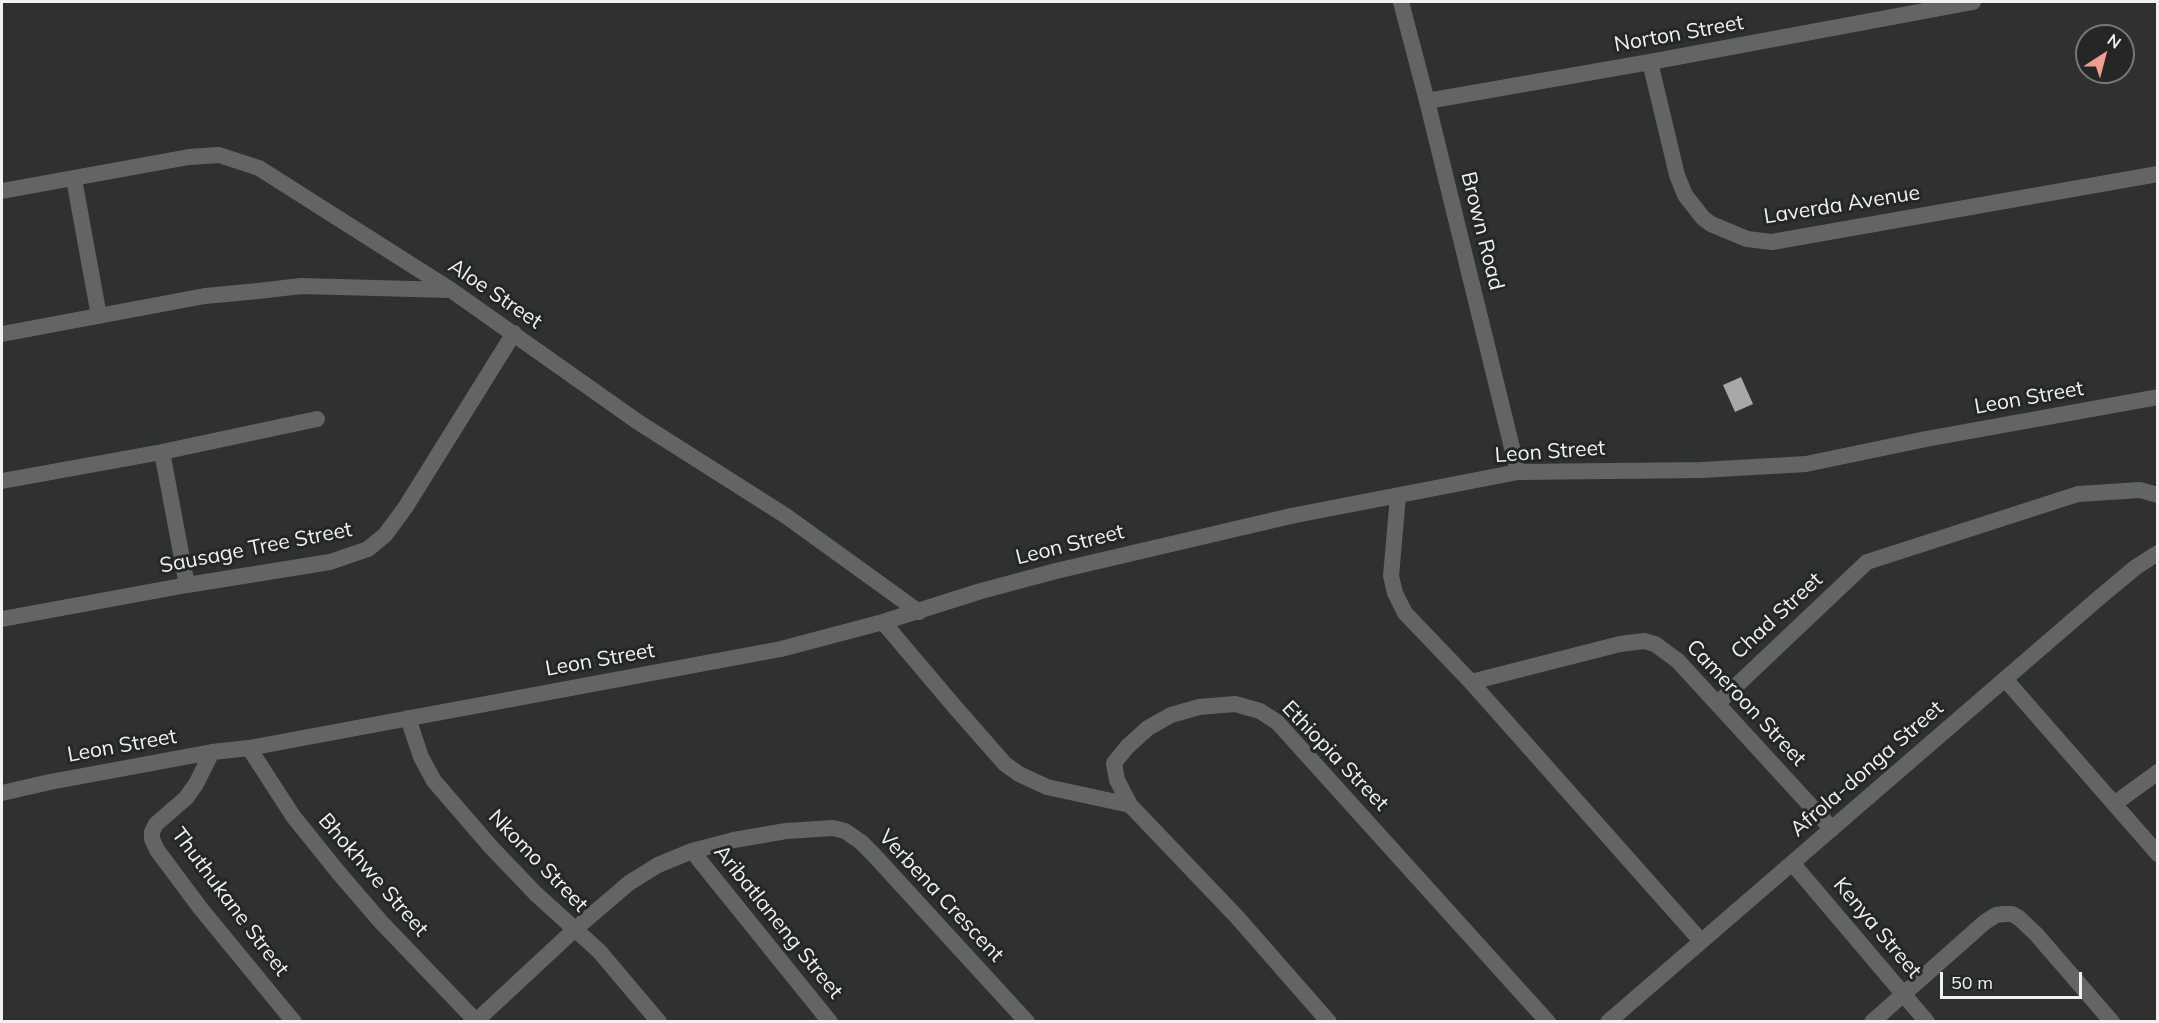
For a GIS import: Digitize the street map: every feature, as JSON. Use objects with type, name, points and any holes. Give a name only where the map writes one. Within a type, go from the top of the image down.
[{"type":"street","name":"Brown Road","points":[[1401,2],[1518,472]]},
{"type":"street","name":"Norton Street","points":[[1427,101],[1974,2]]},
{"type":"street","name":"Laverda Avenue","points":[[1650,62],[1677,175],[1684,195],[1711,224],[1747,239],[1772,242],[2157,174]]},
{"type":"street","name":"Aloe Street","points":[[2,191],[189,157],[219,155],[259,168],[451,290],[638,422],[786,516],[919,612]]},
{"type":"street","points":[[74,179],[99,316]]},
{"type":"street","points":[[2,334],[205,296],[301,286],[451,290]]},
{"type":"street","name":"Sausage Tree Street","points":[[2,619],[187,585],[330,562],[368,549],[385,535],[405,508],[513,333]]},
{"type":"street","name":"Leon Street","points":[[2,793],[212,752],[249,748],[781,650],[1056,571],[1291,516],[1518,472],[1702,470],[1806,464],[1926,439],[2157,397]]},
{"type":"street","points":[[2,481],[162,452],[317,419]]},
{"type":"street","points":[[162,452],[187,585]]},
{"type":"street","name":"Chad Street","points":[[1718,703],[1867,562],[2078,494],[2140,490],[2157,495]]},
{"type":"street","points":[[1398,496],[1391,576],[1395,593],[1405,613],[1471,682],[1701,942]]},
{"type":"street","name":"Afrola-donga Street","points":[[1608,1022],[2100,597],[2157,553]]},
{"type":"street","points":[[884,622],[1005,764],[1018,774],[1047,788],[1130,804]]},
{"type":"street","name":"Cameroon Street","points":[[1471,682],[1620,644],[1644,641],[1655,644],[1666,651],[1718,703],[1832,829]]},
{"type":"street","points":[[2005,679],[2157,854]]},
{"type":"street","name":"Ethiopia Street","points":[[1329,1022],[1237,916],[1130,804],[1117,780],[1114,762],[1126,747],[1148,728],[1171,715],[1199,707],[1235,704],[1260,711],[1276,723],[1548,1022]]},
{"type":"street","name":"Nkomo Street","points":[[408,718],[420,757],[434,781],[542,901],[599,951],[659,1022]]},
{"type":"street","name":"Bhokhwe Street","points":[[249,748],[293,816],[338,872],[381,922],[476,1021]]},
{"type":"street","name":"Thuthukane Street","points":[[212,752],[196,784],[186,798],[156,824],[152,832],[152,840],[201,909],[294,1022]]},
{"type":"street","points":[[2114,804],[2157,772]]},
{"type":"street","name":"Verbena Crescent","points":[[476,1021],[574,930],[629,883],[658,865],[692,851],[734,840],[786,831],[833,828],[845,831],[861,842],[1027,1022]]},
{"type":"street","name":"Aribatlaneng Street","points":[[692,851],[830,1022]]},
{"type":"street","name":"Kenya Street","points":[[1793,864],[1927,1022]]},
{"type":"street","points":[[1872,1022],[1985,922],[1996,915],[2012,914],[2036,934],[2112,1022]]},
{"type":"building","points":[[1741,377],[1753,404],[1735,412],[1723,385]]}]
